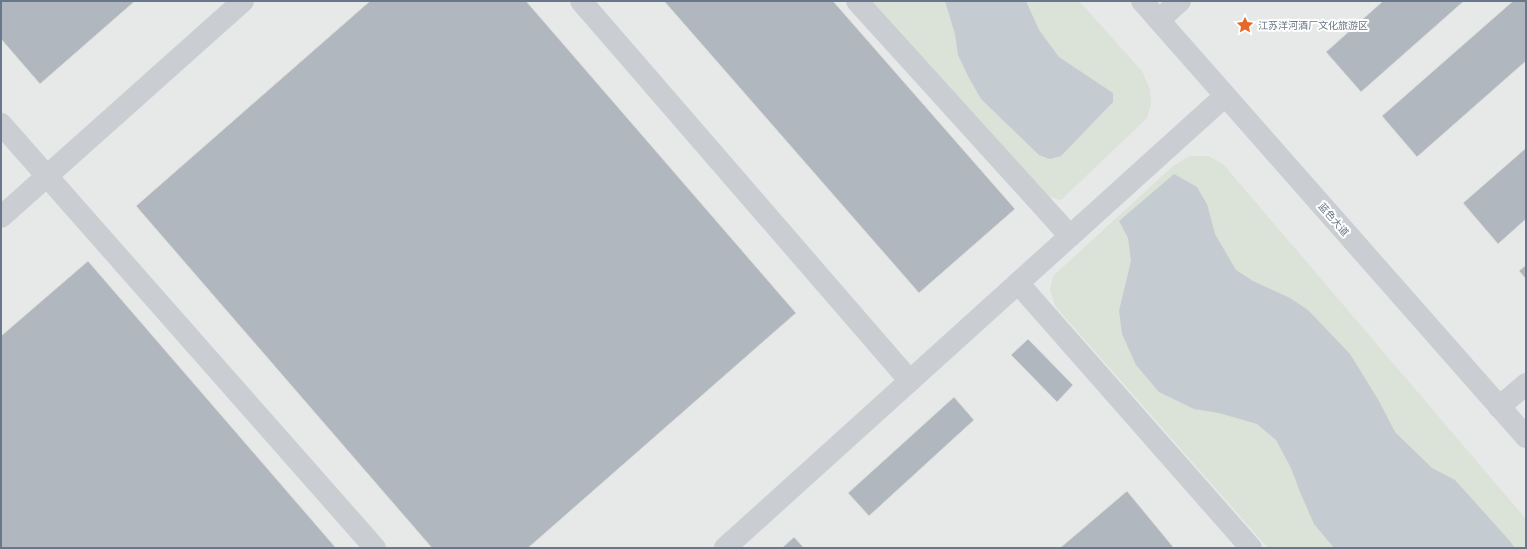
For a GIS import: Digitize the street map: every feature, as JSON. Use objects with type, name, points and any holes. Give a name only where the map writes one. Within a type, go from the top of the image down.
[{"type":"street","points":[[1,217],[243,1]]},
{"type":"street","points":[[581,1],[910,381]]},
{"type":"street","points":[[857,1],[1070,236]]},
{"type":"street","name":"蓝色大道","points":[[1142,1],[1526,437]]},
{"type":"street","points":[[1159,20],[1180,1]]},
{"type":"street","points":[[725,548],[1225,96]]},
{"type":"street","points":[[1,124],[375,548]]},
{"type":"street","points":[[1018,283],[1250,548]]},
{"type":"street","points":[[1500,407],[1526,384]]},
{"type":"shaded area","points":[[1,1],[1526,1],[1526,548],[1,548]]},
{"type":"shaded area","points":[[870,1],[1079,1],[1142,71],[1150,90],[1151,104],[1147,118],[1061,200],[1046,196]]},
{"type":"shaded area","points":[[945,1],[1026,1],[1039,30],[1059,57],[1113,93],[1113,102],[1061,156],[1050,159],[1039,155],[981,99],[958,55],[955,34]]},
{"type":"shaded area","points":[[1190,156],[1208,156],[1223,164],[1526,519],[1526,548],[1268,548],[1055,306],[1050,289],[1053,276],[1173,166]]},
{"type":"shaded area","points":[[1174,174],[1197,187],[1207,204],[1215,234],[1236,270],[1253,281],[1290,298],[1308,310],[1350,354],[1379,401],[1395,432],[1432,468],[1455,480],[1515,548],[1334,548],[1314,524],[1291,468],[1276,440],[1257,424],[1219,413],[1194,409],[1159,392],[1136,365],[1122,334],[1119,311],[1131,261],[1128,238],[1119,221]]},
{"type":"building","points":[[1,1],[135,1],[40,84],[1,39]]},
{"type":"building","points":[[370,1],[526,1],[796,313],[528,548],[432,548],[136,206]]},
{"type":"building","points":[[664,1],[833,1],[1015,209],[919,293]]},
{"type":"building","points":[[1383,1],[1464,1],[1361,92],[1326,52]]},
{"type":"building","points":[[1513,1],[1526,1],[1526,61],[1417,157],[1382,116]]},
{"type":"building","points":[[1526,148],[1526,219],[1498,244],[1463,203]]},
{"type":"building","points":[[88,261],[336,548],[1,548],[1,336]]},
{"type":"building","points":[[1526,265],[1526,279],[1519,271]]},
{"type":"building","points":[[1028,339],[1073,385],[1057,402],[1011,355]]},
{"type":"building","points":[[954,397],[974,420],[869,516],[848,493]]},
{"type":"building","points":[[1127,491],[1174,548],[1060,548]]},
{"type":"building","points":[[794,537],[804,548],[782,548]]},
{"type":"place","name":"江苏洋河酒厂文化旅游区","points":[[1245,25]]}]
